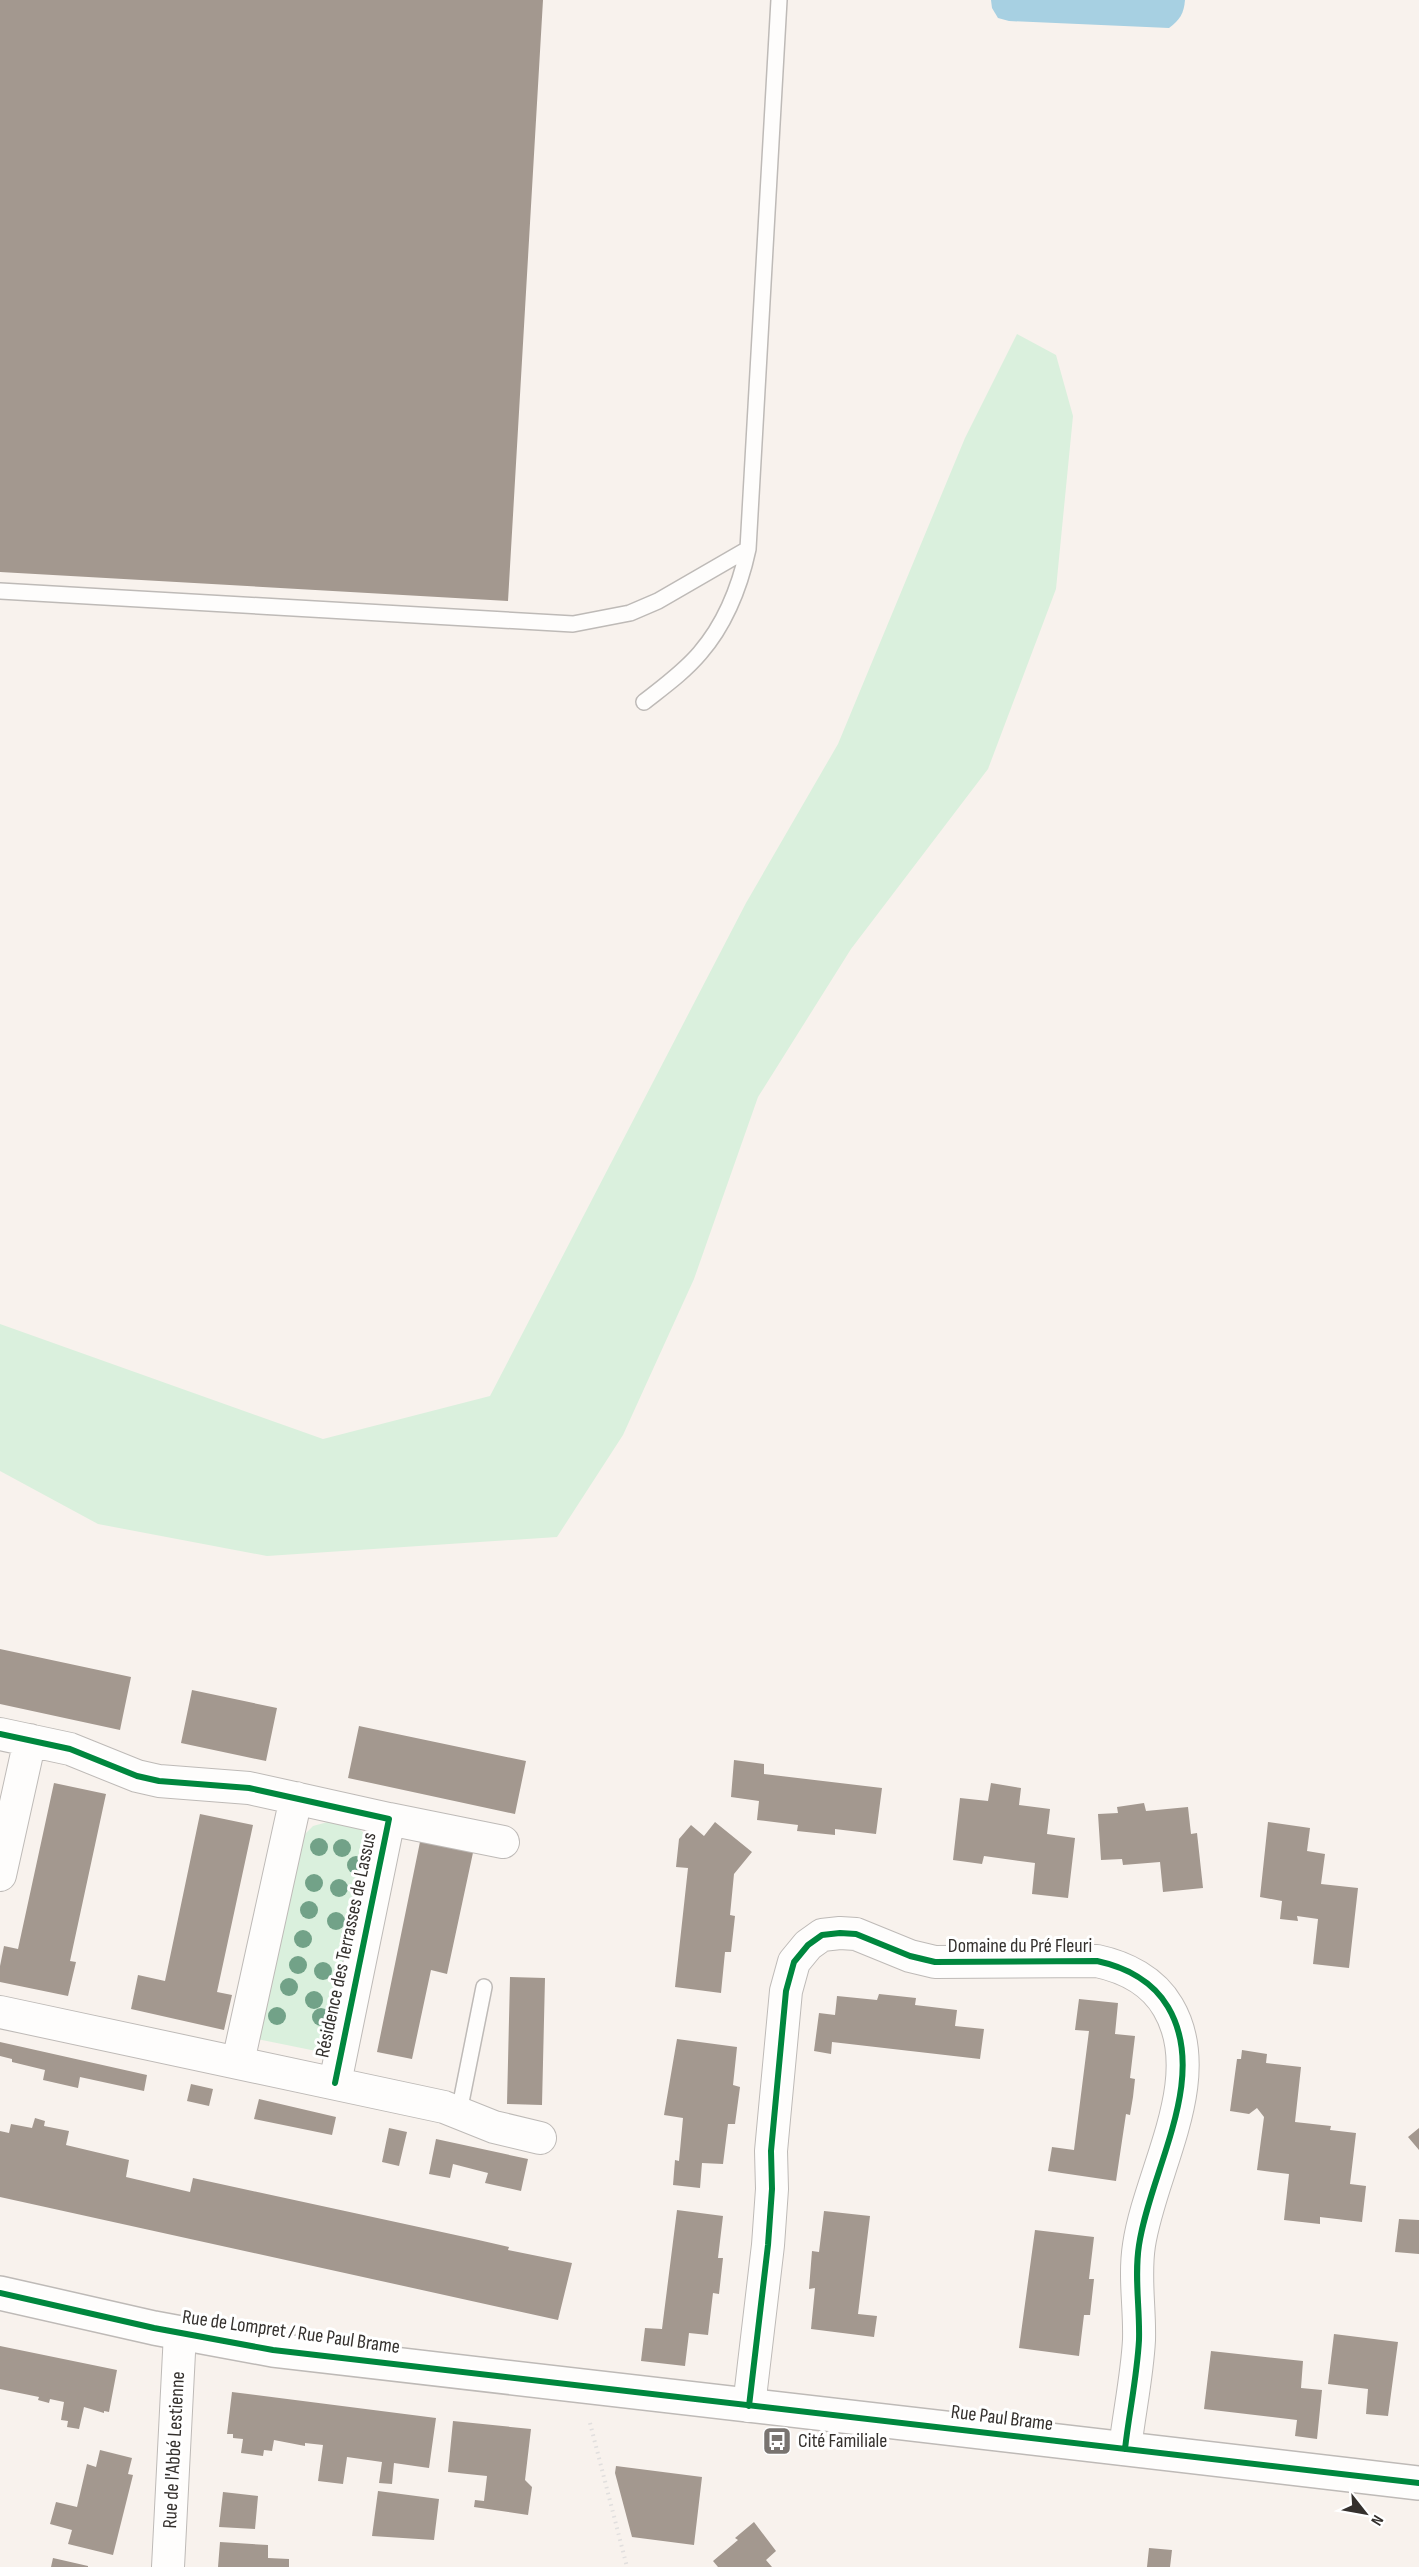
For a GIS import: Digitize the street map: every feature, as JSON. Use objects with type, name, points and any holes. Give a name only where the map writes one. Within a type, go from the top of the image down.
[{"type":"street","name":"Résidence des Terrasses de Lassus","points":[[0,1875],[15,1737],[70,1749],[137,1776],[159,1781],[249,1788],[503,1842]]},
{"type":"street","points":[[238,2062],[296,1798]]},
{"type":"street","name":"Résidence des Terrasses de Lassus","points":[[335,2083],[389,1819]]},
{"type":"street","name":"Domaine du Pré Fleuri","points":[[749,2406],[768,2245],[772,2189],[771,2151],[786,1991],[794,1962],[808,1945],[822,1935],[840,1933],[856,1934],[910,1956],[935,1962],[1097,1961],[1117,1965],[1154,1988],[1175,2018],[1182,2037],[1180,2092],[1167,2147],[1148,2202],[1138,2250],[1137,2370],[1130,2403],[1125,2449]]},
{"type":"street","name":"Résidence des Terrasses de Lassus","points":[[0,2012],[335,2083],[459,2112],[494,2127],[540,2138]]},
{"type":"street","name":"Rue de Lompret / Rue Paul Brame","points":[[0,2293],[180,2333],[273,2350],[580,2387]]},
{"type":"street","name":"Rue de l'Abbé Lestienne","points":[[168,2567],[180,2333]]},
{"type":"street","name":"Rue Paul Brame","points":[[580,2387],[1419,2483]]},
{"type":"lane","points":[[644,702],[700,653],[715,632],[736,590],[748,549],[779,0]]},
{"type":"lane","points":[[0,591],[573,624],[630,612],[658,601],[748,549]]},
{"type":"lane","points":[[459,2112],[484,1987]]},
{"type":"path","points":[[580,2387],[627,2567]]},
{"type":"green space","points":[[1017,334],[1056,355],[1073,416],[1056,589],[988,769],[851,949],[758,1097],[694,1279],[623,1435],[557,1537],[267,1556],[98,1524],[0,1471],[0,1324],[323,1439],[490,1396],[746,903],[838,744],[965,438]]},
{"type":"green space","points":[[331,1821],[356,1826],[372,1846],[331,2054],[257,2039],[302,1837],[313,1826]]},
{"type":"water","points":[[991,0],[1185,0],[1181,16],[1169,28],[1009,21],[998,18],[992,8]]},
{"type":"building","points":[[0,0],[543,0],[508,601],[0,572]]},
{"type":"building","points":[[0,1649],[131,1677],[120,1730],[0,1704]]},
{"type":"building","points":[[192,1690],[277,1708],[266,1761],[181,1743]]},
{"type":"building","points":[[359,1726],[526,1761],[515,1814],[348,1778]]},
{"type":"building","points":[[734,1760],[764,1764],[764,1774],[882,1788],[876,1834],[835,1829],[835,1835],[797,1831],[798,1825],[757,1820],[759,1801],[731,1797]]},
{"type":"building","points":[[54,1783],[106,1794],[70,1961],[76,1962],[68,1996],[0,1982],[4,1946],[18,1949]]},
{"type":"building","points":[[991,1783],[1021,1788],[1019,1805],[1050,1809],[1047,1834],[1075,1838],[1068,1898],[1032,1894],[1035,1863],[984,1856],[982,1864],[953,1860],[960,1798],[988,1801]]},
{"type":"building","points":[[1144,1803],[1146,1811],[1188,1807],[1191,1834],[1197,1833],[1203,1888],[1163,1892],[1160,1862],[1123,1865],[1122,1859],[1101,1860],[1098,1814],[1118,1813],[1117,1807]]},
{"type":"building","points":[[200,1814],[253,1825],[217,1992],[232,1995],[224,2030],[131,2009],[138,1975],[165,1981]]},
{"type":"building","points":[[715,1822],[752,1852],[734,1874],[730,1915],[735,1916],[731,1952],[725,1952],[721,1993],[675,1987],[688,1868],[676,1867],[679,1839],[691,1825],[704,1836]]},
{"type":"building","points":[[1268,1822],[1310,1828],[1307,1851],[1325,1854],[1321,1884],[1358,1888],[1349,1968],[1313,1964],[1318,1919],[1297,1916],[1298,1921],[1280,1919],[1282,1901],[1260,1897]]},
{"type":"building","points":[[421,1837],[474,1848],[447,1974],[431,1970],[412,2059],[377,2052]]},
{"type":"building","points":[[510,1977],[545,1978],[542,2105],[507,2104]]},
{"type":"building","points":[[879,1994],[916,1998],[915,2005],[957,2010],[955,2026],[984,2029],[980,2059],[832,2042],[831,2054],[814,2051],[819,2013],[835,2015],[837,1996],[877,2000]]},
{"type":"building","points":[[1079,1999],[1118,2003],[1115,2034],[1135,2036],[1130,2078],[1135,2079],[1133,2097],[1130,2115],[1126,2114],[1116,2181],[1048,2171],[1052,2147],[1074,2150],[1089,2031],[1075,2030]]},
{"type":"building","points":[[677,2039],[737,2047],[733,2085],[740,2087],[735,2124],[728,2124],[723,2164],[702,2163],[700,2188],[673,2185],[675,2160],[679,2161],[683,2118],[664,2115]]},
{"type":"building","points":[[0,2042],[147,2075],[144,2091],[80,2077],[78,2088],[43,2080],[45,2070],[12,2062],[12,2059],[0,2056]]},
{"type":"building","points":[[1242,2050],[1267,2054],[1266,2063],[1301,2067],[1295,2122],[1331,2126],[1330,2130],[1356,2133],[1350,2184],[1366,2186],[1362,2222],[1320,2217],[1320,2224],[1284,2220],[1289,2174],[1257,2170],[1264,2117],[1257,2108],[1249,2114],[1230,2111],[1237,2059],[1241,2059]]},
{"type":"building","points":[[191,2084],[213,2089],[209,2106],[187,2101]]},
{"type":"building","points":[[259,2099],[336,2117],[332,2135],[254,2119]]},
{"type":"building","points":[[35,2118],[45,2121],[44,2126],[69,2131],[66,2145],[129,2160],[126,2177],[190,2192],[193,2178],[474,2239],[509,2247],[508,2250],[572,2263],[558,2320],[0,2197],[0,2131],[9,2133],[11,2124],[32,2128]]},
{"type":"building","points":[[389,2128],[407,2132],[399,2166],[382,2162]]},
{"type":"building","points":[[1419,2128],[1419,2150],[1408,2137]]},
{"type":"building","points":[[436,2139],[528,2159],[521,2191],[485,2183],[488,2173],[453,2164],[450,2178],[429,2174]]},
{"type":"building","points":[[677,2210],[723,2216],[718,2258],[723,2258],[719,2294],[713,2293],[708,2335],[689,2333],[685,2366],[641,2361],[645,2328],[662,2329]]},
{"type":"building","points":[[824,2211],[870,2216],[858,2314],[877,2316],[874,2337],[811,2329],[815,2288],[809,2289],[812,2251],[819,2252]]},
{"type":"building","points":[[1399,2219],[1419,2220],[1419,2254],[1395,2252]]},
{"type":"building","points":[[1035,2230],[1094,2237],[1089,2279],[1094,2279],[1090,2315],[1084,2315],[1079,2356],[1019,2348]]},
{"type":"building","points":[[1334,2334],[1398,2342],[1388,2416],[1366,2414],[1368,2389],[1328,2384]]},
{"type":"building","points":[[0,2346],[117,2370],[109,2412],[104,2411],[104,2413],[84,2407],[79,2429],[67,2427],[68,2421],[61,2420],[64,2402],[50,2399],[49,2403],[38,2400],[39,2397],[0,2389]]},
{"type":"building","points":[[1211,2351],[1303,2361],[1301,2388],[1322,2390],[1317,2439],[1295,2436],[1297,2420],[1204,2409]]},
{"type":"building","points":[[232,2392],[436,2418],[429,2468],[394,2463],[392,2484],[379,2483],[382,2462],[347,2457],[343,2484],[318,2481],[323,2445],[305,2443],[305,2446],[274,2440],[272,2451],[264,2450],[263,2456],[241,2453],[243,2439],[233,2438],[233,2434],[227,2434]]},
{"type":"building","points":[[453,2421],[531,2429],[525,2480],[532,2487],[528,2515],[474,2507],[475,2500],[484,2501],[487,2476],[448,2472]]},
{"type":"building","points":[[100,2450],[132,2458],[128,2474],[133,2475],[113,2555],[68,2544],[72,2530],[50,2524],[56,2502],[77,2507],[87,2464],[96,2467]]},
{"type":"building","points":[[616,2466],[702,2477],[694,2545],[632,2537],[615,2473]]},
{"type":"building","points":[[378,2491],[439,2499],[434,2540],[372,2536]]},
{"type":"building","points":[[223,2492],[258,2496],[255,2529],[219,2527]]},
{"type":"building","points":[[754,2522],[776,2551],[766,2560],[772,2567],[718,2567],[713,2561],[738,2540],[735,2538]]},
{"type":"building","points":[[220,2542],[268,2545],[268,2558],[289,2559],[289,2567],[218,2567]]},
{"type":"building","points":[[1149,2548],[1172,2550],[1170,2567],[1147,2567]]},
{"type":"building","points":[[53,2558],[88,2566],[88,2567],[51,2567]]},
{"type":"cycle path","points":[[0,1734],[70,1749],[137,1776],[159,1781],[249,1788],[389,1819],[335,2083]]},
{"type":"cycle path","points":[[749,2406],[768,2245],[772,2189],[771,2151],[786,1991],[794,1962],[808,1945],[822,1935],[840,1933],[856,1934],[910,1956],[935,1962],[1097,1961],[1137,1976],[1162,1998],[1179,2035],[1183,2064],[1180,2094],[1173,2125],[1145,2216],[1139,2245],[1137,2269],[1139,2340],[1125,2449]]},
{"type":"cycle path","points":[[0,2293],[154,2328],[273,2350],[1419,2483]]},
{"type":"place","name":"Cité Familiale","points":[[777,2441]]}]
